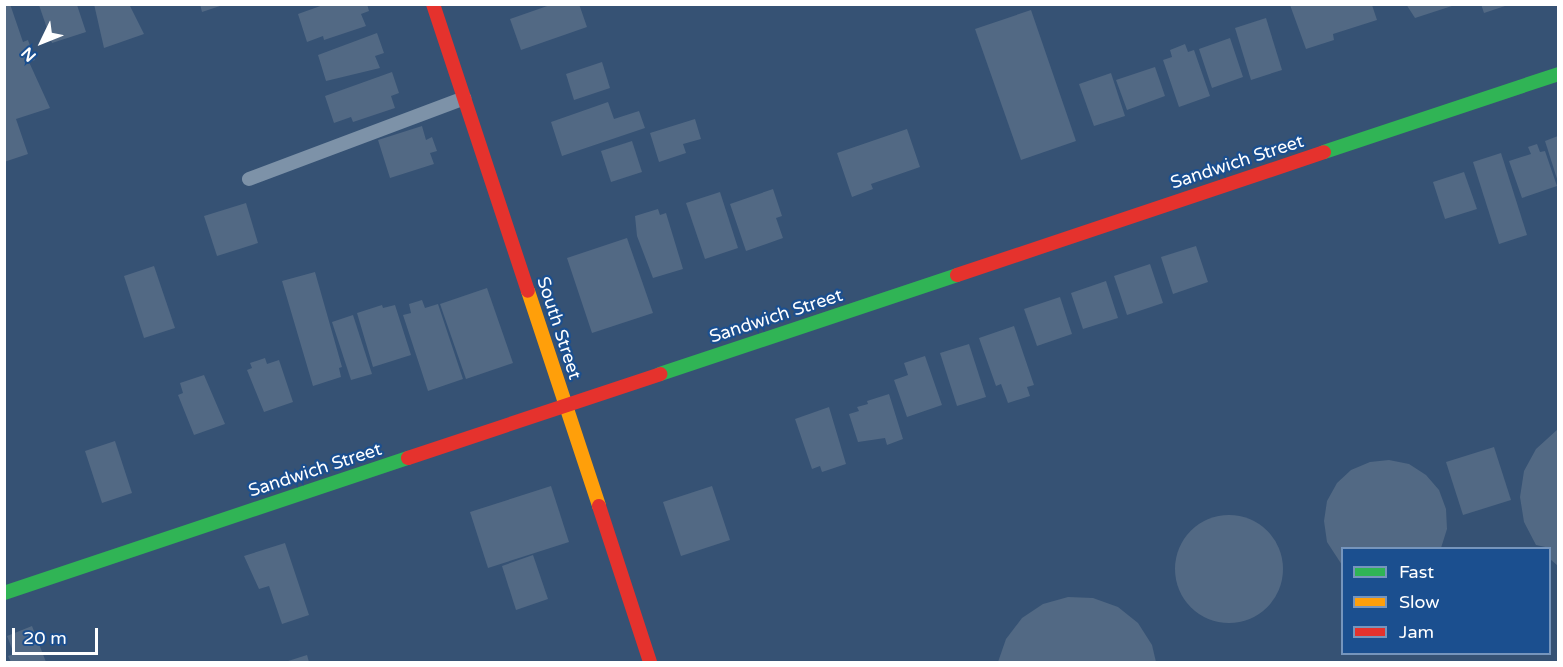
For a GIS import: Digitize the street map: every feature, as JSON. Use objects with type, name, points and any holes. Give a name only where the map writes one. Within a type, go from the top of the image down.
[{"type":"main road","name":"South Street","points":[[433,4],[650,663]]},
{"type":"main road","name":"Sandwich Street","points":[[4,592],[1558,74]]},
{"type":"lane","points":[[249,179],[464,98]]},
{"type":"building","points":[[4,4],[10,4],[23,42],[28,40],[35,60],[29,62],[50,108],[16,119],[28,154],[4,162]]},
{"type":"building","points":[[94,4],[129,4],[144,34],[104,48]]},
{"type":"building","points":[[200,4],[223,4],[223,5],[202,12]]},
{"type":"building","points":[[326,4],[367,4],[369,11],[361,14],[366,26],[324,40],[323,36],[307,42],[298,14]]},
{"type":"building","points":[[553,4],[579,4],[587,27],[521,50],[510,19]]},
{"type":"building","points":[[1406,4],[1455,4],[1455,5],[1415,18]]},
{"type":"building","points":[[1481,4],[1508,4],[1508,5],[1484,13]]},
{"type":"building","points":[[39,5],[77,5],[86,32],[52,43]]},
{"type":"building","points":[[1290,5],[1372,5],[1377,20],[1333,34],[1334,40],[1306,49]]},
{"type":"building","points":[[1031,10],[1076,141],[1021,160],[975,29]]},
{"type":"building","points":[[1266,18],[1282,70],[1251,80],[1235,28]]},
{"type":"building","points":[[377,33],[384,53],[375,56],[380,68],[326,81],[318,55]]},
{"type":"building","points":[[1230,38],[1243,77],[1212,88],[1199,49]]},
{"type":"building","points":[[1185,44],[1188,52],[1194,50],[1210,96],[1179,107],[1163,60],[1172,57],[1170,50]]},
{"type":"building","points":[[602,62],[610,88],[574,100],[566,74]]},
{"type":"building","points":[[1155,67],[1165,96],[1127,110],[1116,80]]},
{"type":"building","points":[[392,72],[399,93],[391,96],[395,108],[353,122],[351,117],[334,123],[325,96]]},
{"type":"building","points":[[1111,73],[1125,116],[1094,126],[1079,84]]},
{"type":"building","points":[[608,102],[614,119],[639,111],[645,128],[562,156],[551,122]]},
{"type":"building","points":[[695,119],[701,139],[683,144],[686,153],[659,162],[650,133]]},
{"type":"building","points":[[422,126],[426,140],[432,137],[437,151],[430,153],[434,164],[390,178],[378,140]]},
{"type":"building","points":[[907,129],[920,167],[871,184],[873,189],[852,197],[837,153]]},
{"type":"building","points":[[1558,136],[1558,182],[1545,141]]},
{"type":"building","points":[[632,141],[642,172],[611,182],[601,151]]},
{"type":"building","points":[[1537,144],[1540,152],[1545,151],[1557,186],[1522,198],[1509,161],[1531,154],[1528,147]]},
{"type":"building","points":[[1501,153],[1527,235],[1499,244],[1473,162]]},
{"type":"building","points":[[1464,172],[1477,209],[1445,219],[1433,182]]},
{"type":"building","points":[[773,189],[782,216],[776,218],[783,238],[746,251],[730,204]]},
{"type":"building","points":[[720,192],[738,248],[705,259],[686,203]]},
{"type":"building","points":[[246,203],[258,243],[217,256],[204,216]]},
{"type":"building","points":[[658,209],[660,215],[666,213],[683,269],[653,278],[637,236],[635,216]]},
{"type":"building","points":[[627,238],[653,313],[592,333],[567,258]]},
{"type":"building","points":[[1196,246],[1208,282],[1173,294],[1161,257]]},
{"type":"building","points":[[1150,264],[1163,303],[1127,315],[1114,276]]},
{"type":"building","points":[[154,266],[175,328],[144,338],[124,276]]},
{"type":"building","points":[[315,272],[342,367],[339,368],[341,377],[313,386],[282,281]]},
{"type":"building","points":[[1106,281],[1118,318],[1083,329],[1071,293]]},
{"type":"building","points":[[487,288],[513,363],[466,379],[440,304]]},
{"type":"building","points":[[1060,297],[1072,334],[1037,346],[1024,309]]},
{"type":"building","points":[[422,300],[425,308],[438,304],[463,379],[428,391],[403,315],[411,313],[409,304]]},
{"type":"building","points":[[382,305],[383,308],[395,305],[411,355],[373,367],[357,313]]},
{"type":"building","points":[[353,315],[372,374],[351,380],[332,322]]},
{"type":"building","points":[[1014,326],[1034,385],[1027,387],[1030,396],[1008,403],[1001,384],[996,386],[979,338]]},
{"type":"building","points":[[969,344],[986,397],[957,406],[940,353]]},
{"type":"building","points":[[925,356],[942,405],[907,417],[894,380],[908,375],[904,363]]},
{"type":"building","points":[[265,358],[267,364],[279,360],[293,402],[264,412],[247,370],[252,368],[250,363]]},
{"type":"building","points":[[204,375],[225,424],[194,435],[178,395],[183,393],[180,383]]},
{"type":"building","points":[[889,394],[903,439],[887,445],[885,438],[858,442],[849,414],[859,411],[857,407],[868,404],[867,401]]},
{"type":"building","points":[[829,407],[846,464],[822,472],[820,466],[812,469],[795,419]]},
{"type":"building","points":[[1558,429],[1558,566],[1551,560],[1551,547],[1536,545],[1524,522],[1520,497],[1524,471],[1536,449]]},
{"type":"building","points":[[115,441],[132,493],[102,503],[85,451]]},
{"type":"building","points":[[1494,447],[1511,500],[1463,515],[1446,462]]},
{"type":"building","points":[[1389,460],[1409,464],[1426,475],[1439,490],[1446,509],[1447,529],[1441,547],[1341,547],[1341,563],[1327,542],[1324,521],[1327,501],[1337,483],[1351,470],[1370,462]]},
{"type":"building","points":[[551,486],[569,542],[488,568],[470,512]]},
{"type":"building","points":[[712,486],[730,540],[681,556],[663,502]]},
{"type":"building","points":[[1229,515],[1250,519],[1267,531],[1279,548],[1283,569],[1279,590],[1267,607],[1250,619],[1229,623],[1208,619],[1191,607],[1179,590],[1175,569],[1179,548],[1191,531],[1208,519]]},
{"type":"building","points":[[285,543],[309,615],[282,624],[269,586],[259,589],[244,556]]},
{"type":"building","points":[[533,555],[548,599],[516,610],[502,566]]},
{"type":"building","points":[[1068,597],[1093,598],[1118,607],[1138,623],[1152,645],[1156,662],[998,662],[1006,639],[1022,618],[1043,604]]},
{"type":"building","points":[[32,626],[46,662],[11,662],[8,656],[14,654],[7,636]]},
{"type":"building","points":[[307,655],[309,662],[285,662]]},
{"type":"traffic: fast","points":[[1324,152],[1558,74]]},
{"type":"traffic: fast","points":[[660,374],[957,275]]},
{"type":"traffic: fast","points":[[4,593],[408,458]]},
{"type":"traffic: slow","points":[[528,291],[599,506]]},
{"type":"traffic: jam","points":[[433,4],[528,291]]},
{"type":"traffic: jam","points":[[957,275],[1324,152]]},
{"type":"traffic: jam","points":[[408,458],[660,374]]},
{"type":"traffic: jam","points":[[599,506],[650,662]]}]
